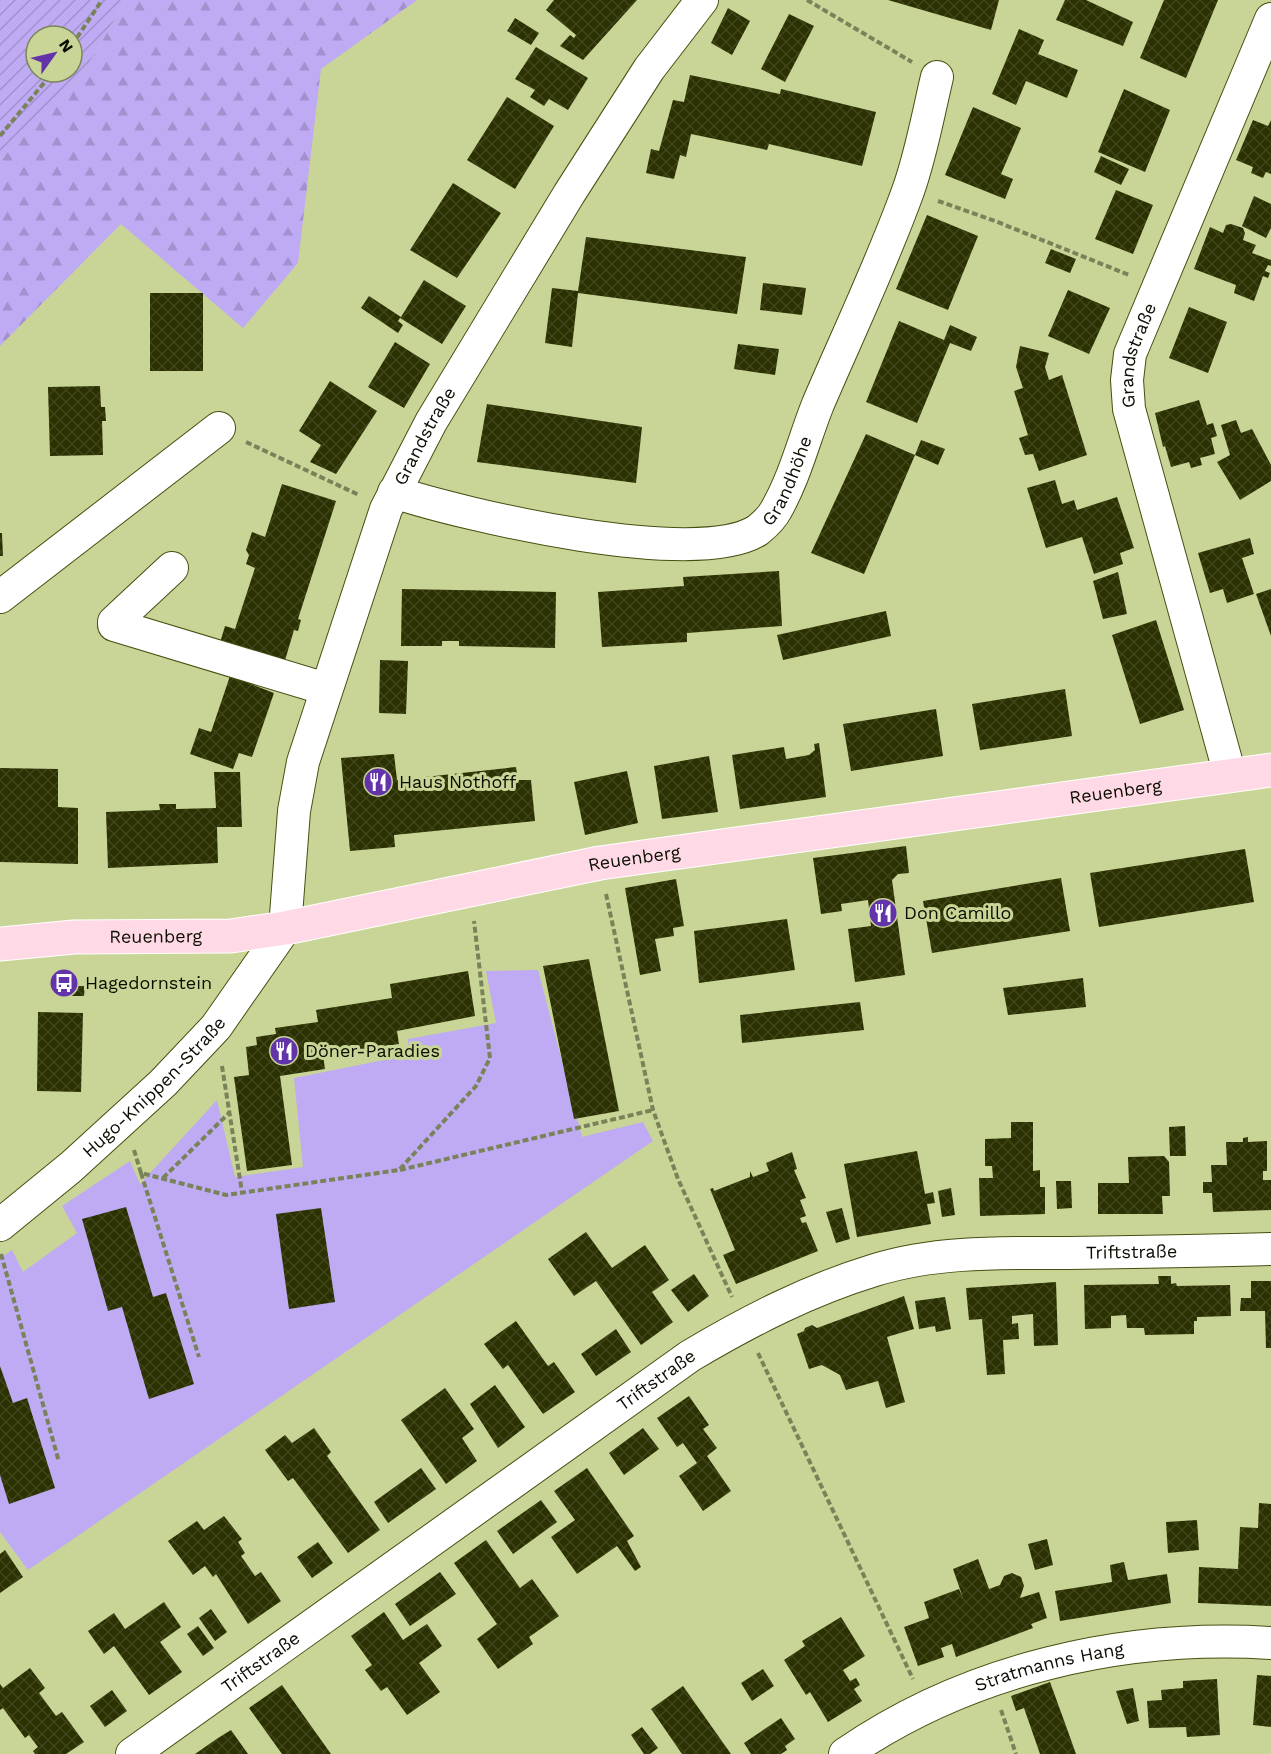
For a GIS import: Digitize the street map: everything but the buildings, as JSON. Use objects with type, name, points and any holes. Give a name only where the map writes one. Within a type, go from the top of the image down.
[{"type":"main road","name":"Reuenberg","points":[[0,944],[74,937],[231,936],[285,928],[470,888],[612,862],[1271,770]]},
{"type":"street","name":"Grandstraße","points":[[285,928],[294,811],[303,762],[390,500],[431,422],[569,194],[649,69],[702,0]]},
{"type":"street","name":"Grandstraße","points":[[1230,775],[1129,409],[1127,380],[1130,354],[1271,19]]},
{"type":"street","name":"Grandhöhe","points":[[390,500],[619,540],[719,542],[740,538],[759,529],[776,512],[814,414],[908,191],[937,77]]},
{"type":"street","points":[[0,597],[219,428]]},
{"type":"street","points":[[172,568],[114,622],[114,625],[326,689]]},
{"type":"street","name":"Hugo-Knippen-Straße","points":[[0,1225],[123,1122],[216,1027],[285,928]]},
{"type":"street","name":"Triftstraße","points":[[132,1754],[681,1362],[744,1323],[800,1297],[877,1269],[927,1260],[998,1254],[1271,1250]]},
{"type":"street","name":"Stratmanns Hang","points":[[845,1754],[909,1716],[991,1681],[1049,1663],[1138,1646],[1206,1641],[1271,1643]]},
{"type":"path","points":[[84,27],[102,0]]},
{"type":"path","points":[[807,0],[937,77]]},
{"type":"path","points":[[0,136],[43,84]]},
{"type":"path","points":[[908,191],[1104,263],[1157,289]]},
{"type":"path","points":[[219,428],[390,500]]},
{"type":"path","points":[[399,1170],[476,1086],[490,1058],[470,888]]},
{"type":"path","points":[[216,1027],[242,1192]]},
{"type":"path","points":[[141,1173],[226,1195],[399,1170],[653,1110]]},
{"type":"path","points":[[163,1178],[229,1113]]},
{"type":"path","points":[[123,1122],[199,1358]]},
{"type":"path","points":[[0,1252],[59,1462]]},
{"type":"path","points":[[991,1681],[1016,1754]]},
{"type":"green space","points":[[0,0],[126,0],[84,71],[84,24],[24,24],[24,84],[75,84],[0,160]]},
{"type":"green space","points":[[126,0],[417,0],[321,69],[298,263],[243,328],[121,224],[0,346],[0,160],[75,84],[84,84],[84,71]]},
{"type":"green space","points":[[538,970],[582,1137],[643,1122],[653,1141],[28,1570],[0,1532],[0,1258],[12,1250],[23,1272],[77,1233],[62,1206],[130,1161],[140,1184],[217,1100],[235,1177],[303,1167],[294,1078],[409,1055],[408,1039],[496,1023],[486,971]]},
{"type":"place","name":"Haus Nothoff","points":[[378,782]]},
{"type":"place","name":"Don Camillo","points":[[883,913]]},
{"type":"place","name":"Hagedornstein","points":[[64,983]]},
{"type":"place","name":"Döner-Paradies","points":[[284,1051]]}]
